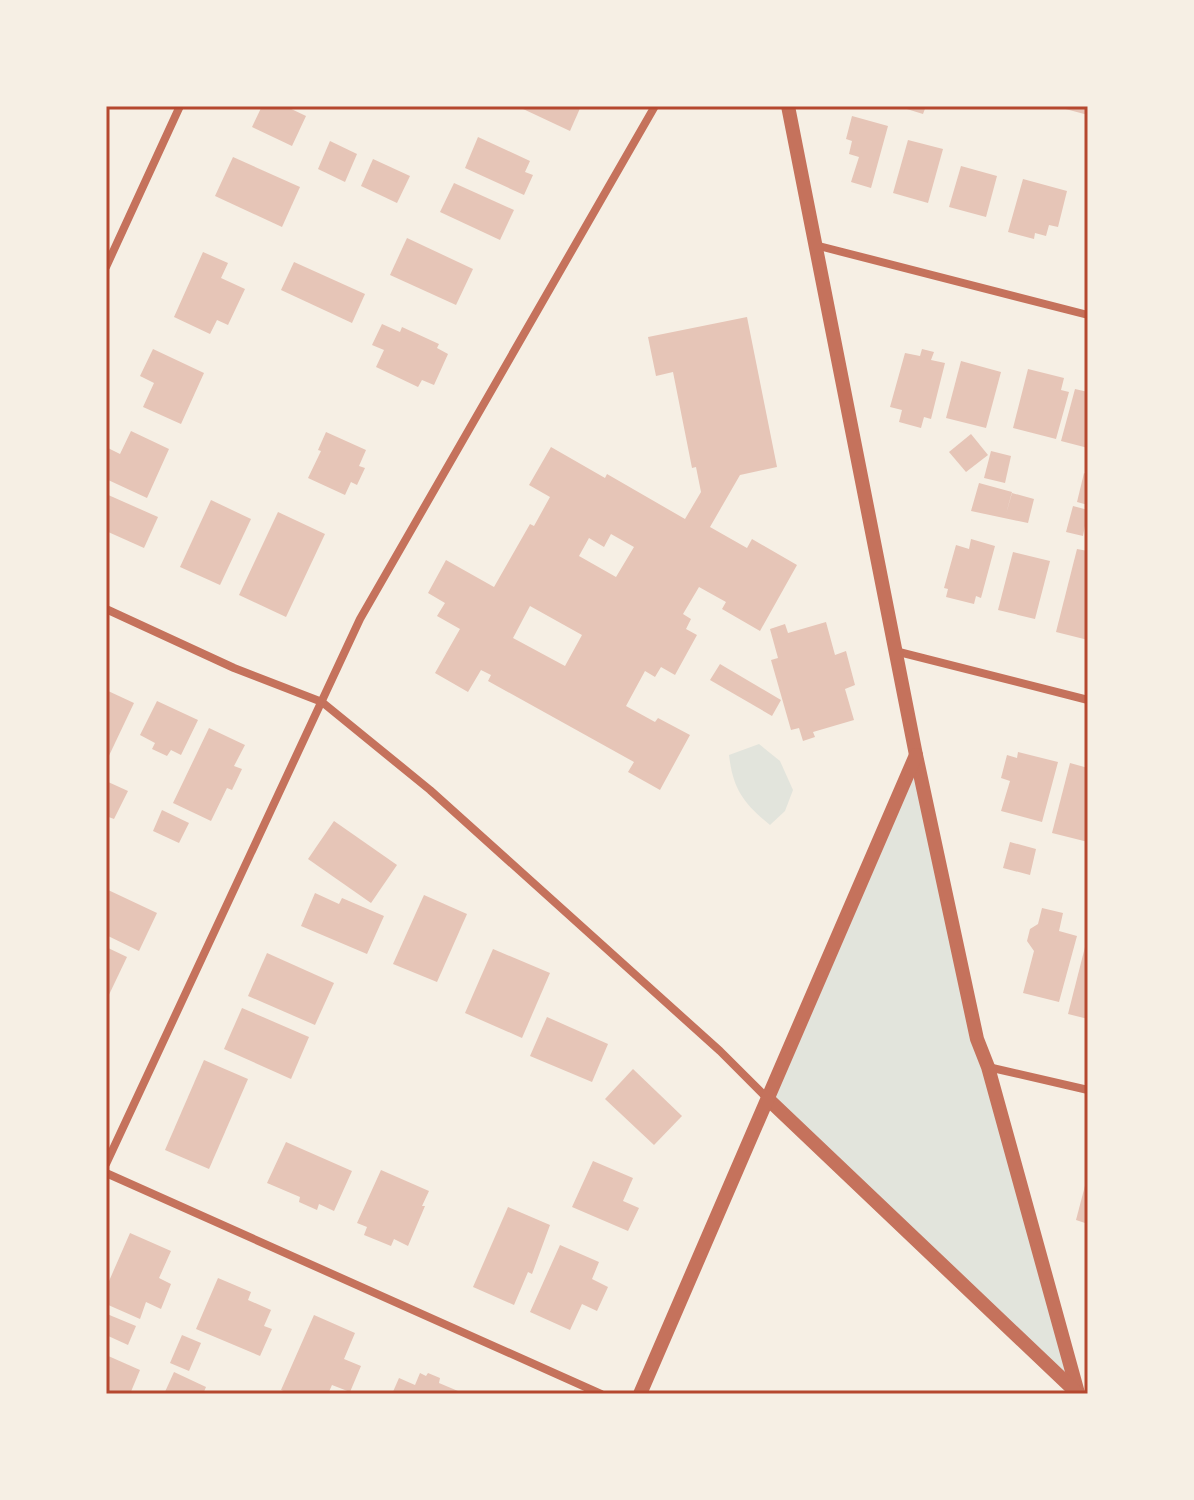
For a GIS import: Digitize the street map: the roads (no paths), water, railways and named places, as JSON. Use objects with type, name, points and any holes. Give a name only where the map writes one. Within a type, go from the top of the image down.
[{"type":"street","points":[[106,267],[180,106]]},
{"type":"street","points":[[106,1164],[360,619],[655,106]]},
{"type":"street","points":[[788,106],[916,755],[977,1039],[988,1067],[1078,1394]]},
{"type":"street","points":[[815,245],[1088,315]]},
{"type":"street","points":[[106,609],[234,668],[322,702],[430,790],[720,1051],[1078,1394]]},
{"type":"street","points":[[895,651],[1088,700]]},
{"type":"street","points":[[640,1394],[916,755]]},
{"type":"street","points":[[988,1067],[1088,1090]]},
{"type":"street","points":[[106,1173],[601,1394]]}]
